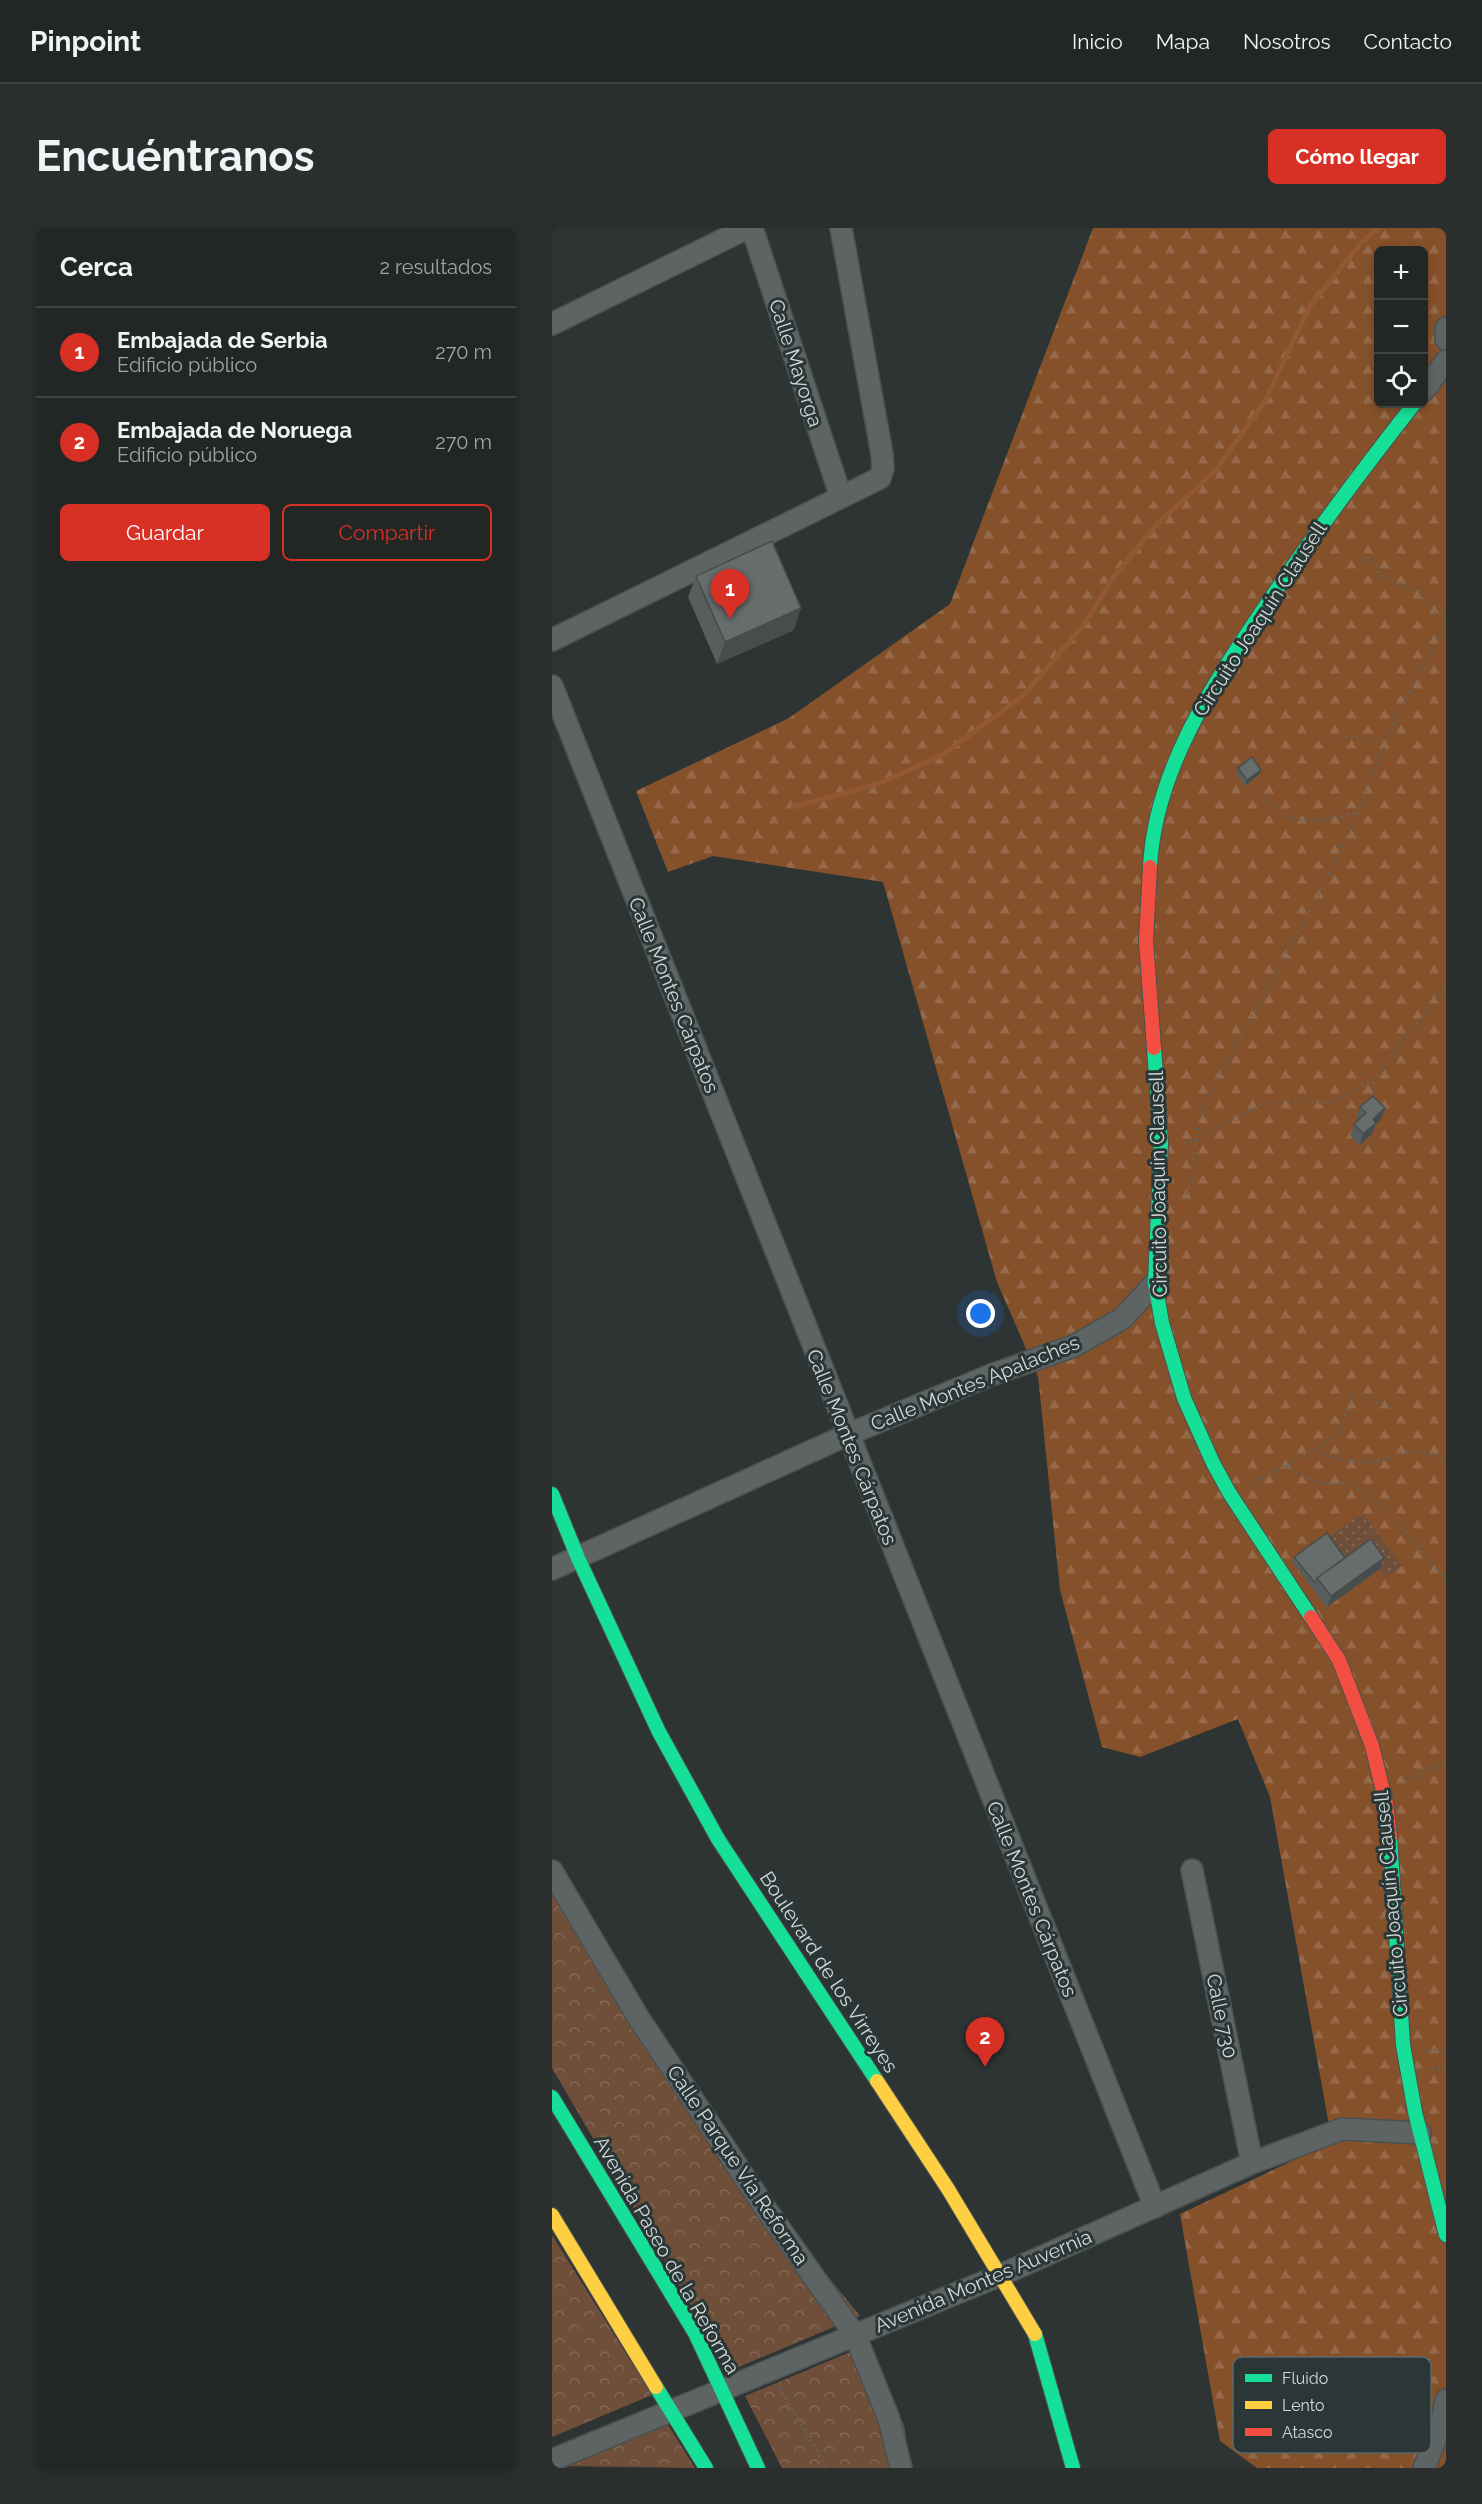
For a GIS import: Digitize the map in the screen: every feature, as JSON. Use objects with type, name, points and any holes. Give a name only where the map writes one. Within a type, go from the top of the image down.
[{"type":"street","points":[[552,324],[747,228]]},
{"type":"street","name":"Calle Mayorga","points":[[752,228],[841,497]]},
{"type":"street","points":[[552,640],[880,478],[883,468],[882,454],[841,228]]},
{"type":"street","points":[[1446,327],[1446,339]]},
{"type":"street","points":[[1428,385],[1446,361]]},
{"type":"street","name":"Circuito Joaquín Clausell","points":[[1411,408],[1330,512],[1228,662],[1189,730],[1162,797],[1151,844],[1146,941],[1161,1143],[1155,1283],[1172,1361],[1184,1398],[1203,1442],[1230,1494],[1339,1660],[1372,1746],[1383,1793],[1393,1869],[1403,2045],[1420,2133],[1446,2235]]},
{"type":"street","name":"Calle Montes Cárpatos","points":[[552,686],[847,1435],[1155,2207]]},
{"type":"street","name":"Calle Montes Apalaches","points":[[552,1569],[847,1435],[992,1375],[1074,1346],[1123,1318],[1155,1283]]},
{"type":"street","name":"Boulevard de los Virreyes","points":[[552,1494],[578,1558],[659,1732],[718,1839],[948,2189],[1036,2335],[1073,2468]]},
{"type":"street","name":"Calle 730","points":[[1192,1870],[1252,2163]]},
{"type":"street","name":"Calle Parque Vía Reforma","points":[[552,1871],[638,2017],[763,2205],[855,2335],[889,2419],[901,2468]]},
{"type":"street","name":"Avenida Paseo de la Reforma","points":[[552,2097],[695,2333],[758,2468]]},
{"type":"street","name":"Avenida Montes Auvernia","points":[[553,2464],[673,2410],[1000,2275],[1252,2163],[1342,2129],[1420,2133]]},
{"type":"street","points":[[552,2215],[673,2410],[706,2468]]},
{"type":"street","points":[[1431,2450],[1441,2425],[1446,2400]]},
{"type":"street","points":[[1424,2468],[1430,2453]]},
{"type":"path","points":[[1362,560],[1368,558],[1377,566],[1380,575],[1416,591],[1435,613],[1446,615]]},
{"type":"path","points":[[1181,1206],[1189,1189],[1194,1141],[1198,1120],[1205,1103],[1324,883],[1357,813],[1386,741],[1446,622]]},
{"type":"path","points":[[1339,738],[1358,737],[1386,741]]},
{"type":"path","points":[[1256,790],[1289,819],[1308,822],[1357,813]]},
{"type":"path","points":[[1161,1143],[1194,1141],[1258,1106],[1284,1101],[1330,1103],[1351,1094],[1373,1079],[1446,987]]},
{"type":"path","points":[[1370,1102],[1373,1079]]},
{"type":"path","points":[[1230,1494],[1286,1466],[1338,1434],[1353,1394],[1394,1409]]},
{"type":"path","points":[[1313,1451],[1338,1459],[1371,1462],[1409,1449],[1446,1463]]},
{"type":"path","points":[[1286,1466],[1320,1484],[1350,1483],[1385,1508],[1446,1580]]},
{"type":"path","points":[[1383,1793],[1446,1761]]},
{"type":"path","points":[[1425,2058],[1434,2049],[1441,2050],[1446,2056]]},
{"type":"path","points":[[1426,2065],[1434,2070],[1441,2069],[1446,2063]]},
{"type":"path","points":[[770,2370],[827,2468]]},
{"type":"green space","points":[[1093,228],[1446,228],[1446,2468],[1257,2468],[1236,2453],[1431,2453],[1431,2357],[1233,2357],[1233,2450],[1220,2441],[1180,2214],[1332,2142],[1270,1797],[1238,1719],[1140,1757],[1102,1747],[1060,1590],[1038,1376],[997,1282],[883,882],[713,856],[668,872],[636,791],[789,718],[950,604]]},
{"type":"green space","points":[[1363,1513],[1402,1566],[1386,1577],[1366,1550],[1345,1565],[1325,1539]]},
{"type":"green space","points":[[552,1887],[779,2216],[860,2316],[729,2371],[552,2068]]},
{"type":"green space","points":[[552,2235],[652,2395],[552,2437]]},
{"type":"green space","points":[[867,2345],[904,2425],[911,2468],[782,2468],[745,2396]]},
{"type":"green space","points":[[668,2425],[695,2468],[568,2466]]},
{"type":"building","points":[[772,541],[801,608],[725,642],[696,576]]},
{"type":"building","points":[[1252,757],[1261,770],[1247,780],[1238,768]]},
{"type":"building","points":[[1373,1096],[1385,1108],[1373,1119],[1376,1123],[1363,1134],[1354,1124],[1366,1113],[1360,1107]]},
{"type":"building","points":[[1327,1533],[1345,1558],[1317,1578],[1315,1583],[1294,1557]]},
{"type":"building","points":[[1371,1539],[1384,1558],[1331,1596],[1317,1578]]},
{"type":"waterway","points":[[793,807],[878,784],[942,755],[1024,695],[1085,623],[1113,578],[1157,524],[1216,470],[1265,401],[1310,306],[1362,242],[1378,228]]},
{"type":"traffic: fast","points":[[1150,867],[1154,830],[1163,795],[1191,727],[1209,694],[1228,662],[1304,551],[1411,408]]},
{"type":"traffic: fast","points":[[1154,1048],[1161,1143],[1155,1283],[1162,1323],[1184,1398],[1213,1463],[1230,1494],[1311,1617]]},
{"type":"traffic: fast","points":[[552,1494],[578,1558],[659,1732],[718,1839],[877,2081]]},
{"type":"traffic: fast","points":[[1390,1837],[1403,2045],[1415,2112],[1446,2235]]},
{"type":"traffic: fast","points":[[552,2097],[695,2333],[758,2468]]},
{"type":"traffic: fast","points":[[1035,2334],[1073,2468]]},
{"type":"traffic: fast","points":[[656,2387],[706,2468]]},
{"type":"traffic: slow","points":[[877,2081],[948,2189],[1035,2334]]},
{"type":"traffic: slow","points":[[552,2215],[656,2387]]},
{"type":"traffic: jam","points":[[1150,867],[1146,941],[1154,1048]]},
{"type":"traffic: jam","points":[[1311,1617],[1339,1660],[1372,1746],[1386,1803],[1390,1837]]},
{"type":"place","name":"Embajada de Serbia","points":[[730,619]]},
{"type":"place","name":"Embajada de Noruega","points":[[985,2067]]}]
